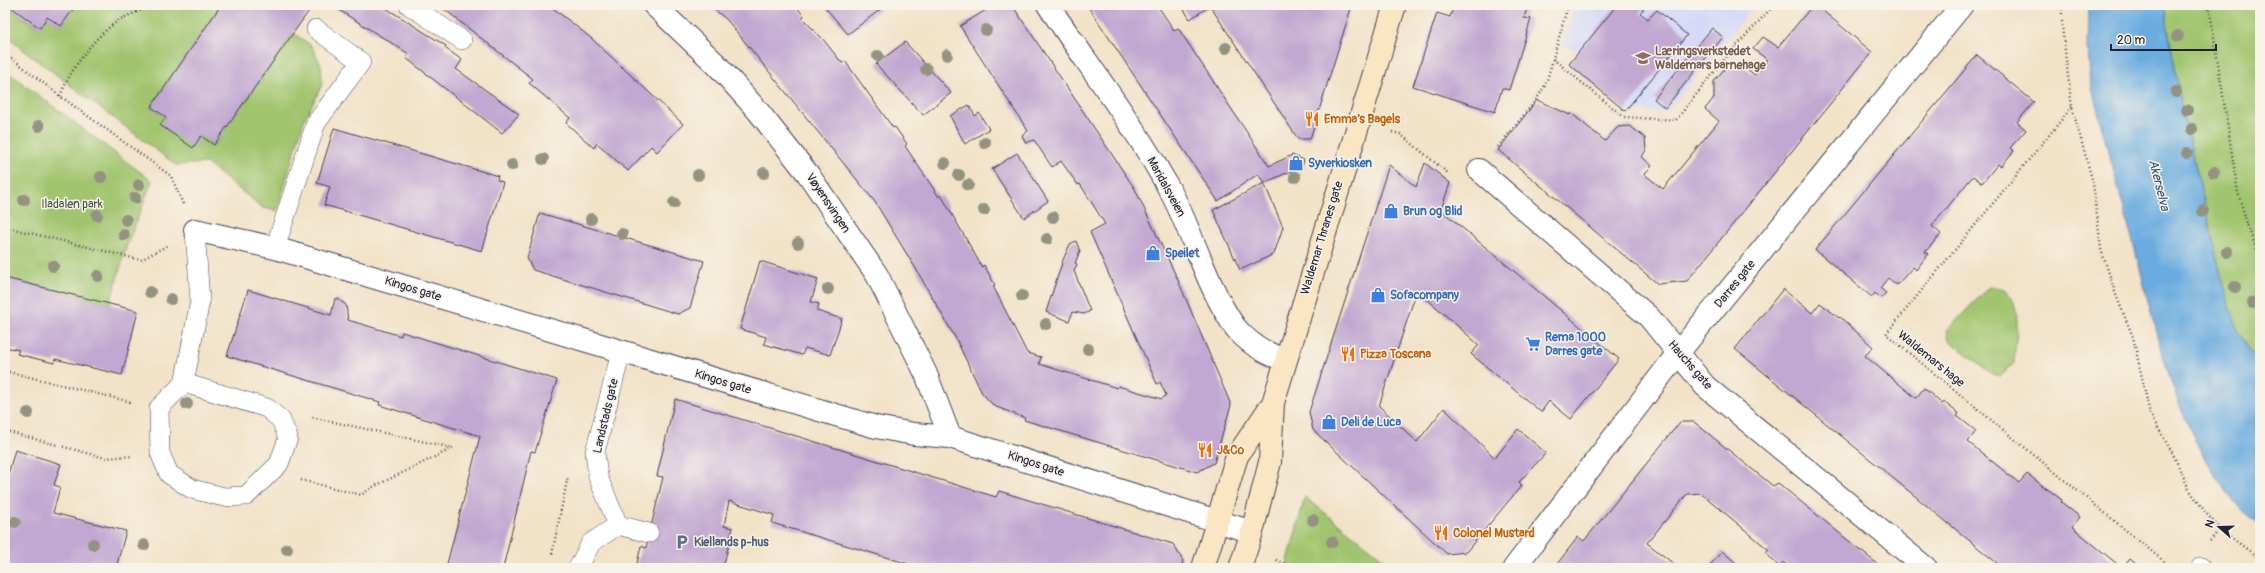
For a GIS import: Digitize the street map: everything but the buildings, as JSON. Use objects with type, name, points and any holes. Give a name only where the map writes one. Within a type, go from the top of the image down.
[{"type":"street","name":"Vøyensvingen","points":[[654,5],[723,71],[758,111],[808,174],[877,275],[926,374],[950,437]]},
{"type":"street","name":"Maridalsveien","points":[[1048,5],[1115,100],[1172,195],[1223,307],[1236,327],[1250,344],[1285,360]]},
{"type":"street","name":"Waldemar Thranes gate","points":[[1240,568],[1252,532],[1270,462],[1273,403],[1395,5]]},
{"type":"street","name":"Darres gate","points":[[1514,568],[1678,353],[1962,5]]},
{"type":"street","name":"Hauchs gate","points":[[1480,170],[1649,317],[1705,386],[1926,568]]},
{"type":"street","name":"Kingos gate","points":[[195,230],[275,248],[876,428],[914,434],[950,437],[1252,532]]},
{"type":"street","name":"Waldemar Thranes gate","points":[[1203,568],[1237,456],[1273,403]]},
{"type":"lane","points":[[409,5],[462,40]]},
{"type":"lane","points":[[275,248],[316,123],[361,62],[316,29]]},
{"type":"lane","points":[[184,383],[268,408],[281,420],[288,438],[279,464],[246,496],[224,497],[192,489],[169,474],[160,453],[159,408],[184,383],[200,301],[195,230]]},
{"type":"lane","name":"Landstads gate","points":[[618,525],[598,477],[595,452],[621,352]]},
{"type":"lane","points":[[578,568],[591,543],[618,525],[649,533]]},
{"type":"path","points":[[60,96],[66,81],[96,39],[121,19],[152,5]]},
{"type":"path","points":[[1480,170],[1536,100],[1546,84],[1568,5]]},
{"type":"path","points":[[1553,58],[1624,117],[1676,120],[1727,56],[1774,5]]},
{"type":"path","points":[[2062,5],[2062,26],[2072,106],[2094,182],[2101,249],[2116,296],[2133,337],[2150,414],[2173,454],[2189,489],[2206,513],[2220,529],[2260,559]]},
{"type":"path","points":[[2210,5],[2238,193],[2248,227],[2260,257]]},
{"type":"path","points":[[5,53],[60,96],[171,176],[195,230],[141,260],[5,227]]},
{"type":"path","name":"Waldemars hage","points":[[2072,106],[1886,334],[2172,568]]},
{"type":"path","points":[[1392,132],[1400,134],[1453,178]]},
{"type":"path","points":[[5,371],[159,408]]},
{"type":"path","points":[[268,408],[453,448],[373,487],[361,495],[271,472]]},
{"type":"path","points":[[5,431],[105,458],[160,453]]},
{"type":"path","points":[[1276,560],[1295,568]]},
{"type":"shaded area","name":"Læringsverkstedet Waldemars barnehage","points":[[1575,5],[1755,5],[1667,112],[1625,111],[1569,64],[1579,51],[1562,46]]},
{"type":"green space","points":[[5,5],[39,28],[47,17],[61,26],[76,5],[221,5],[151,107],[166,117],[161,125],[201,136],[214,145],[293,33],[311,45],[321,65],[322,85],[304,120],[277,211],[263,208],[206,163],[176,165],[5,36]]},
{"type":"green space","points":[[2164,5],[2260,5],[2260,360],[2252,354],[2239,333],[2226,295],[2182,109]]},
{"type":"green space","name":"Iladalen park","points":[[5,70],[152,181],[126,248],[110,304],[5,278]]},
{"type":"green space","points":[[1989,287],[2001,289],[2010,295],[2014,304],[2016,315],[2017,327],[2014,363],[2001,376],[1992,374],[1949,340],[1947,330]]},
{"type":"green space","points":[[1305,497],[1395,568],[1286,568]]},
{"type":"water","name":"Akerselva","points":[[2089,5],[2164,5],[2182,109],[2226,295],[2239,333],[2252,354],[2260,360],[2260,525],[2239,508],[2216,477],[2198,447],[2171,382],[2151,314],[2090,80],[2088,46]]},
{"type":"place","name":"Læringsverkstedet Waldemars barnehage","points":[[1643,58]]},
{"type":"place","name":"Emma’s Bagels","points":[[1312,119]]},
{"type":"place","name":"Syverkiosken","points":[[1296,163]]},
{"type":"place","name":"Brun og Blid","points":[[1391,211]]},
{"type":"place","name":"Speilet","points":[[1153,253]]},
{"type":"place","name":"Sofacompany","points":[[1378,295]]},
{"type":"place","name":"Rema 1000 Darres gate","points":[[1533,344]]},
{"type":"place","name":"Pizza Toscana","points":[[1348,354]]},
{"type":"place","name":"Deli de Luca","points":[[1329,422]]},
{"type":"place","name":"J&Co","points":[[1205,450]]},
{"type":"place","name":"Colonel Mustard","points":[[1441,533]]},
{"type":"place","name":"Kiellands p-hus","points":[[682,542]]}]
